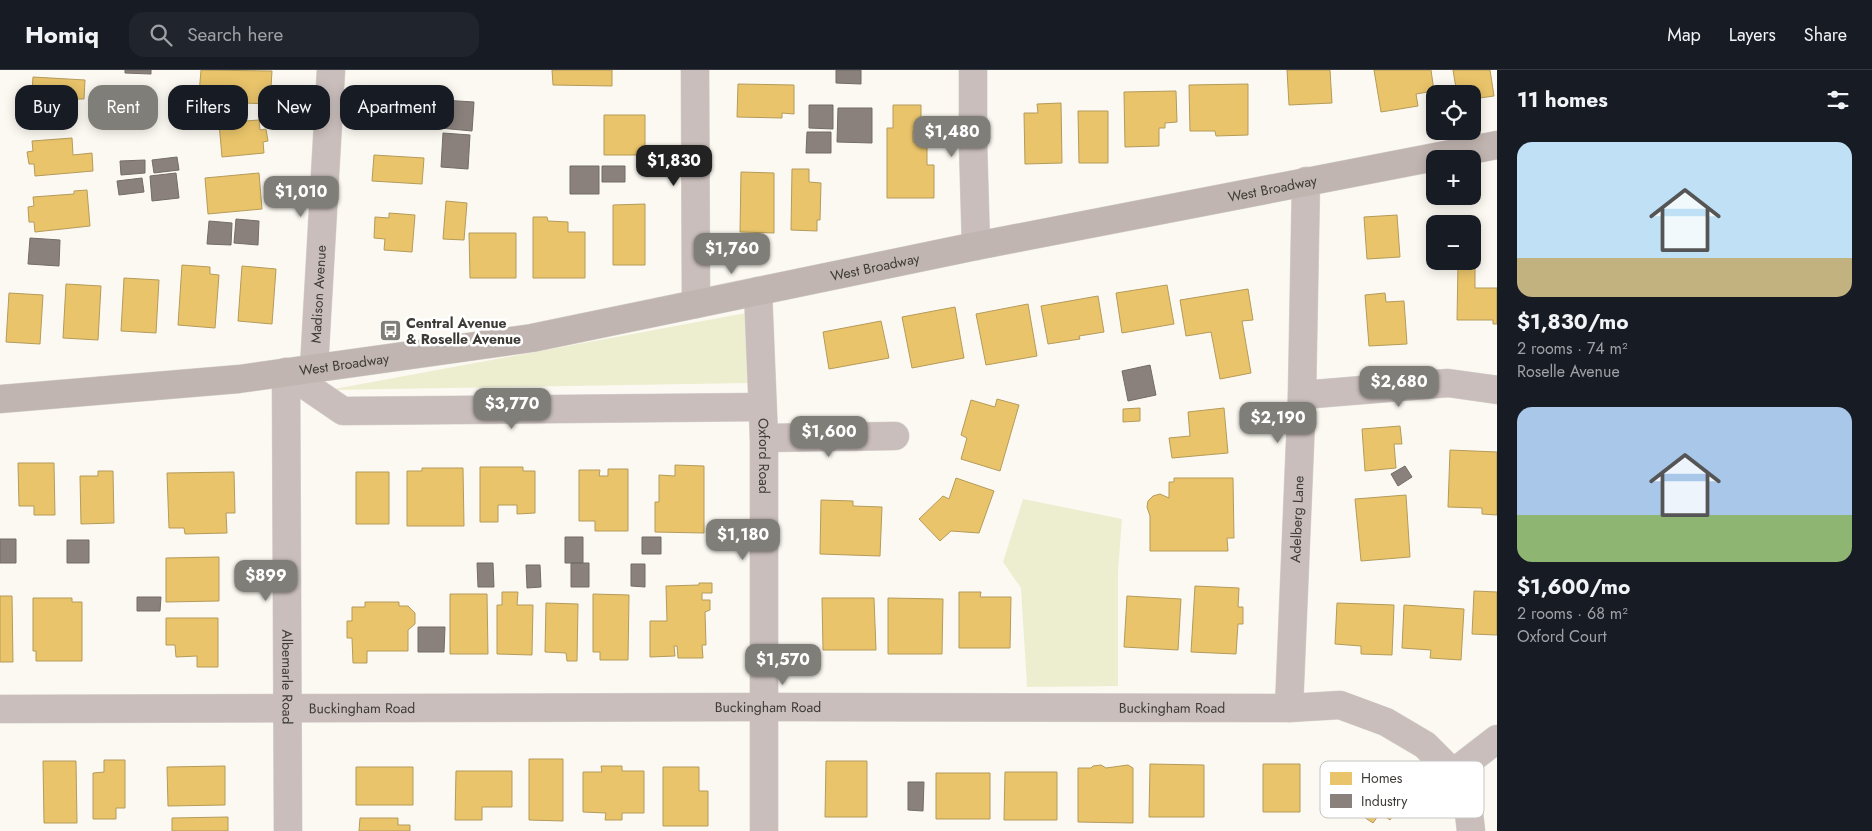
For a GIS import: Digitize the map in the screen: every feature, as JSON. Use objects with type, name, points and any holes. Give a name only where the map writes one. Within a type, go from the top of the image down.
[{"type":"main road","name":"West Broadway","points":[[1469,150],[1497,145]]},
{"type":"main road","name":"West Broadway","points":[[1481,157],[1497,162]]},
{"type":"main road","name":"West Broadway","points":[[0,399],[239,379],[532,338],[976,246],[1426,158]]},
{"type":"street","name":"Madison Avenue","points":[[314,368],[331,70]]},
{"type":"street","points":[[694,70],[696,304]]},
{"type":"street","points":[[973,70],[976,246]]},
{"type":"street","name":"Adelberg Lane","points":[[1289,708],[1302,395],[1306,181]]},
{"type":"street","name":"Oxford Road","points":[[758,291],[764,438],[764,831]]},
{"type":"street","name":"West Broadway","points":[[286,372],[343,411],[762,407]]},
{"type":"street","name":"Albemarle Road","points":[[286,372],[288,831]]},
{"type":"street","points":[[1302,395],[1448,384],[1497,390]]},
{"type":"street","points":[[764,438],[895,436]]},
{"type":"street","name":"Buckingham Road","points":[[0,709],[1289,708],[1340,705],[1386,722],[1425,745],[1441,761]]},
{"type":"street","points":[[1468,761],[1497,738]]},
{"type":"street","name":"Buckingham Road","points":[[1470,818],[1471,831]]},
{"type":"green space","points":[[746,313],[748,383],[329,390]]},
{"type":"green space","points":[[1023,499],[1122,519],[1118,572],[1118,686],[1027,687],[1021,588],[1003,562]]},
{"type":"building: Homes","points":[[201,70],[272,71],[271,85],[258,85],[258,104],[248,103],[248,85],[200,85]]},
{"type":"building: Homes","points":[[552,70],[612,70],[612,86],[553,85]]},
{"type":"building: Homes","points":[[1287,70],[1330,70],[1332,103],[1289,105]]},
{"type":"building: Homes","points":[[1374,70],[1431,70],[1433,85],[1426,85],[1426,92],[1416,94],[1418,106],[1381,112]]},
{"type":"building: Homes","points":[[1453,70],[1490,70],[1494,96],[1481,98],[1481,85],[1456,85]]},
{"type":"building: Homes","points":[[33,77],[85,80],[84,99],[78,99],[78,85],[32,85]]},
{"type":"building: Homes","points":[[738,84],[794,85],[794,114],[782,113],[782,118],[737,117]]},
{"type":"building: Homes","points":[[1248,84],[1248,135],[1216,136],[1215,131],[1190,131],[1189,85]]},
{"type":"building: Homes","points":[[1176,91],[1177,122],[1165,123],[1165,128],[1159,128],[1159,146],[1125,147],[1124,92]]},
{"type":"building: Homes","points":[[1061,103],[1062,163],[1025,164],[1024,113],[1038,113],[1037,104]]},
{"type":"building: Homes","points":[[893,105],[921,105],[921,132],[913,131],[913,142],[927,142],[927,165],[934,165],[934,198],[887,198],[887,128],[893,128]]},
{"type":"building: Homes","points":[[1078,111],[1108,111],[1108,163],[1079,163]]},
{"type":"building: Homes","points":[[604,115],[645,115],[645,155],[604,155]]},
{"type":"building: Homes","points":[[258,120],[258,130],[266,130],[268,141],[263,142],[264,153],[222,157],[220,130],[248,130],[248,121]]},
{"type":"building: Homes","points":[[72,138],[73,155],[92,153],[93,171],[35,176],[34,164],[29,164],[27,152],[33,151],[32,141]]},
{"type":"building: Homes","points":[[374,155],[424,158],[422,184],[372,181]]},
{"type":"building: Homes","points":[[792,169],[809,169],[809,182],[821,183],[820,220],[817,220],[817,231],[791,230]]},
{"type":"building: Homes","points":[[741,172],[774,173],[774,233],[740,232]]},
{"type":"building: Homes","points":[[259,173],[262,209],[208,214],[205,178]]},
{"type":"building: Homes","points":[[87,190],[90,226],[35,232],[34,222],[29,222],[28,207],[34,206],[33,197],[74,194],[74,191]]},
{"type":"building: Homes","points":[[446,201],[467,203],[464,240],[443,239]]},
{"type":"building: Homes","points":[[645,204],[645,265],[613,265],[613,205]]},
{"type":"building: Homes","points":[[389,213],[415,215],[412,252],[384,250],[385,239],[374,238],[375,217],[389,218]]},
{"type":"building: Homes","points":[[1397,215],[1400,257],[1367,259],[1364,217]]},
{"type":"building: Homes","points":[[533,217],[547,217],[548,221],[568,222],[568,232],[585,232],[585,278],[533,278]]},
{"type":"building: Homes","points":[[469,233],[516,233],[516,278],[470,278]]},
{"type":"building: Homes","points":[[182,265],[210,267],[210,274],[219,275],[215,328],[178,325]]},
{"type":"building: Homes","points":[[242,266],[276,269],[272,324],[238,321]]},
{"type":"building: Homes","points":[[1458,270],[1475,270],[1475,288],[1497,288],[1497,324],[1493,324],[1493,320],[1457,320]]},
{"type":"building: Homes","points":[[124,278],[159,280],[156,333],[121,331]]},
{"type":"building: Homes","points":[[66,284],[101,286],[98,340],[63,338]]},
{"type":"building: Homes","points":[[1167,285],[1174,324],[1122,333],[1116,293]]},
{"type":"building: Homes","points":[[1248,289],[1253,320],[1242,321],[1251,373],[1220,379],[1211,332],[1186,336],[1180,300]]},
{"type":"building: Homes","points":[[9,293],[43,295],[40,344],[6,342]]},
{"type":"building: Homes","points":[[1385,293],[1386,302],[1404,301],[1407,344],[1369,346],[1365,295]]},
{"type":"building: Homes","points":[[1098,296],[1104,332],[1079,336],[1080,339],[1048,344],[1041,306]]},
{"type":"building: Homes","points":[[1028,304],[1037,356],[986,365],[976,314]]},
{"type":"building: Homes","points":[[955,307],[964,358],[912,368],[902,317]]},
{"type":"building: Homes","points":[[881,321],[889,358],[829,369],[823,332]]},
{"type":"building: Homes","points":[[997,399],[1019,405],[1000,471],[961,459],[967,438],[961,435],[971,400],[995,407]]},
{"type":"building: Homes","points":[[1140,408],[1140,421],[1123,422],[1123,409]]},
{"type":"building: Homes","points":[[1224,408],[1228,453],[1172,458],[1169,438],[1190,436],[1188,412]]},
{"type":"building: Homes","points":[[1400,426],[1402,444],[1394,444],[1396,468],[1365,471],[1362,429]]},
{"type":"building: Homes","points":[[1450,450],[1497,452],[1497,515],[1482,514],[1482,508],[1448,507]]},
{"type":"building: Homes","points":[[18,463],[54,463],[55,515],[34,515],[34,506],[19,506]]},
{"type":"building: Homes","points":[[675,465],[704,466],[704,533],[655,532],[655,502],[659,502],[659,475],[675,476]]},
{"type":"building: Homes","points":[[480,467],[523,467],[523,471],[535,471],[535,513],[517,514],[517,505],[498,505],[498,522],[480,522]]},
{"type":"building: Homes","points":[[422,468],[463,468],[464,526],[407,526],[407,471],[422,471]]},
{"type":"building: Homes","points":[[608,469],[628,469],[628,531],[595,531],[595,521],[579,521],[579,470],[600,470],[599,476],[608,476]]},
{"type":"building: Homes","points":[[98,471],[113,471],[114,523],[81,524],[80,476],[98,476]]},
{"type":"building: Homes","points":[[234,472],[235,513],[226,513],[227,533],[185,534],[184,528],[169,528],[167,473]]},
{"type":"building: Homes","points":[[356,472],[389,472],[389,524],[356,524]]},
{"type":"building: Homes","points":[[956,478],[994,491],[979,533],[951,531],[940,541],[919,519],[943,496],[949,499]]},
{"type":"building: Homes","points":[[1174,478],[1233,478],[1234,538],[1227,538],[1228,551],[1150,551],[1148,501],[1153,496],[1160,494],[1169,498],[1169,482],[1174,482]]},
{"type":"building: Homes","points":[[1406,495],[1410,557],[1361,561],[1355,499]]},
{"type":"building: Homes","points":[[821,500],[853,501],[853,506],[882,507],[880,556],[820,554]]},
{"type":"building: Homes","points":[[219,557],[219,601],[166,602],[166,558]]},
{"type":"building: Homes","points":[[699,583],[712,583],[712,593],[702,593],[702,600],[710,600],[710,610],[705,612],[706,645],[702,645],[703,658],[678,658],[677,646],[674,646],[675,656],[650,657],[650,621],[667,621],[666,586],[699,585]]},
{"type":"building: Homes","points":[[1195,586],[1239,588],[1238,607],[1243,607],[1243,624],[1238,624],[1236,654],[1191,652]]},
{"type":"building: Homes","points":[[1474,591],[1497,592],[1497,635],[1472,634]]},
{"type":"building: Homes","points":[[502,592],[518,592],[517,605],[533,605],[532,655],[497,654],[497,605],[502,605]]},
{"type":"building: Homes","points":[[959,592],[981,592],[980,597],[1011,597],[1010,648],[959,648]]},
{"type":"building: Homes","points":[[450,594],[487,594],[488,654],[450,654]]},
{"type":"building: Homes","points":[[593,594],[629,595],[628,660],[600,660],[600,652],[593,652]]},
{"type":"building: Homes","points":[[0,596],[12,596],[13,662],[0,662]]},
{"type":"building: Homes","points":[[1127,596],[1181,599],[1178,650],[1124,647]]},
{"type":"building: Homes","points":[[33,598],[72,598],[72,602],[82,602],[82,661],[36,661],[36,651],[33,651]]},
{"type":"building: Homes","points":[[822,598],[874,598],[876,650],[823,650]]},
{"type":"building: Homes","points":[[888,598],[943,599],[942,654],[888,654]]},
{"type":"building: Homes","points":[[365,602],[399,602],[399,606],[408,606],[415,613],[415,624],[408,630],[408,651],[367,651],[367,663],[353,663],[352,638],[347,638],[347,621],[352,621],[352,607],[365,607]]},
{"type":"building: Homes","points":[[546,603],[578,604],[577,661],[567,661],[566,653],[545,652]]},
{"type":"building: Homes","points":[[1337,603],[1394,605],[1392,655],[1361,654],[1361,646],[1335,644]]},
{"type":"building: Homes","points":[[1404,605],[1464,609],[1461,660],[1430,658],[1431,650],[1402,648]]},
{"type":"building: Homes","points":[[166,618],[218,618],[218,667],[197,667],[197,656],[176,657],[175,645],[166,645]]},
{"type":"building: Homes","points":[[529,759],[563,759],[563,821],[529,820]]},
{"type":"building: Homes","points":[[104,760],[125,760],[125,808],[116,808],[116,819],[93,819],[93,773],[104,772]]},
{"type":"building: Homes","points":[[43,761],[76,761],[77,823],[44,823]]},
{"type":"building: Homes","points":[[826,761],[867,761],[867,817],[825,817]]},
{"type":"building: Homes","points":[[1150,764],[1204,765],[1204,817],[1149,817]]},
{"type":"building: Homes","points":[[1263,764],[1300,764],[1300,812],[1263,812]]},
{"type":"building: Homes","points":[[1101,765],[1106,768],[1128,765],[1133,768],[1133,823],[1078,822],[1078,768],[1091,768]]},
{"type":"building: Homes","points":[[225,766],[225,805],[168,806],[167,767]]},
{"type":"building: Homes","points":[[601,766],[622,766],[622,771],[644,771],[644,813],[622,813],[622,820],[605,820],[606,813],[583,812],[583,772],[602,772]]},
{"type":"building: Homes","points":[[356,767],[413,767],[413,805],[356,805]]},
{"type":"building: Homes","points":[[663,767],[699,767],[699,791],[708,791],[708,826],[663,826]]},
{"type":"building: Homes","points":[[456,771],[512,771],[512,807],[482,807],[482,820],[455,820]]},
{"type":"building: Homes","points":[[1005,772],[1057,772],[1057,820],[1004,820]]},
{"type":"building: Homes","points":[[936,773],[990,773],[990,819],[936,819]]},
{"type":"building: Homes","points":[[228,817],[228,831],[172,831],[172,818]]},
{"type":"building: Homes","points":[[360,818],[398,818],[398,825],[410,825],[410,831],[359,831]]},
{"type":"building: Homes","points":[[1365,818],[1376,818],[1373,823]]},
{"type":"building: Industry","points":[[125,70],[151,70],[151,74],[125,73]]},
{"type":"building: Industry","points":[[836,70],[861,70],[861,84],[836,83]]},
{"type":"building: Industry","points":[[454,101],[474,102],[472,131],[454,129]]},
{"type":"building: Industry","points":[[809,105],[833,105],[833,129],[809,128]]},
{"type":"building: Industry","points":[[838,108],[872,108],[872,143],[837,142]]},
{"type":"building: Industry","points":[[807,132],[831,132],[831,153],[806,153]]},
{"type":"building: Industry","points":[[443,133],[470,135],[468,169],[441,167]]},
{"type":"building: Industry","points":[[177,157],[179,170],[154,173],[152,160]]},
{"type":"building: Industry","points":[[145,160],[145,173],[121,175],[120,161]]},
{"type":"building: Industry","points":[[570,166],[599,166],[599,194],[570,194]]},
{"type":"building: Industry","points":[[602,166],[625,166],[625,182],[602,182]]},
{"type":"building: Industry","points":[[176,173],[179,198],[152,201],[150,176]]},
{"type":"building: Industry","points":[[142,178],[144,192],[119,195],[117,181]]},
{"type":"building: Industry","points":[[236,219],[259,221],[258,245],[234,243]]},
{"type":"building: Industry","points":[[209,221],[232,223],[231,245],[207,244]]},
{"type":"building: Industry","points":[[30,238],[60,240],[59,266],[28,264]]},
{"type":"building: Industry","points":[[1150,365],[1156,395],[1128,401],[1122,371]]},
{"type":"building: Industry","points":[[1405,466],[1412,477],[1398,486],[1391,474]]},
{"type":"building: Industry","points":[[565,537],[583,537],[583,563],[565,563]]},
{"type":"building: Industry","points":[[642,537],[661,537],[661,554],[642,554]]},
{"type":"building: Industry","points":[[0,539],[16,539],[16,563],[0,563]]},
{"type":"building: Industry","points":[[67,540],[89,540],[89,563],[67,563]]},
{"type":"building: Industry","points":[[477,563],[493,563],[494,587],[478,587]]},
{"type":"building: Industry","points":[[571,563],[589,563],[589,587],[571,587]]},
{"type":"building: Industry","points":[[631,564],[645,564],[645,587],[631,586]]},
{"type":"building: Industry","points":[[526,565],[540,565],[541,587],[527,588]]},
{"type":"building: Industry","points":[[137,597],[161,597],[160,611],[137,611]]},
{"type":"building: Industry","points":[[418,627],[445,627],[444,652],[418,652]]},
{"type":"building: Industry","points":[[908,782],[924,782],[923,811],[908,810]]},
{"type":"place","name":"Central Avenue & Roselle Avenue","points":[[390,331]]}]
